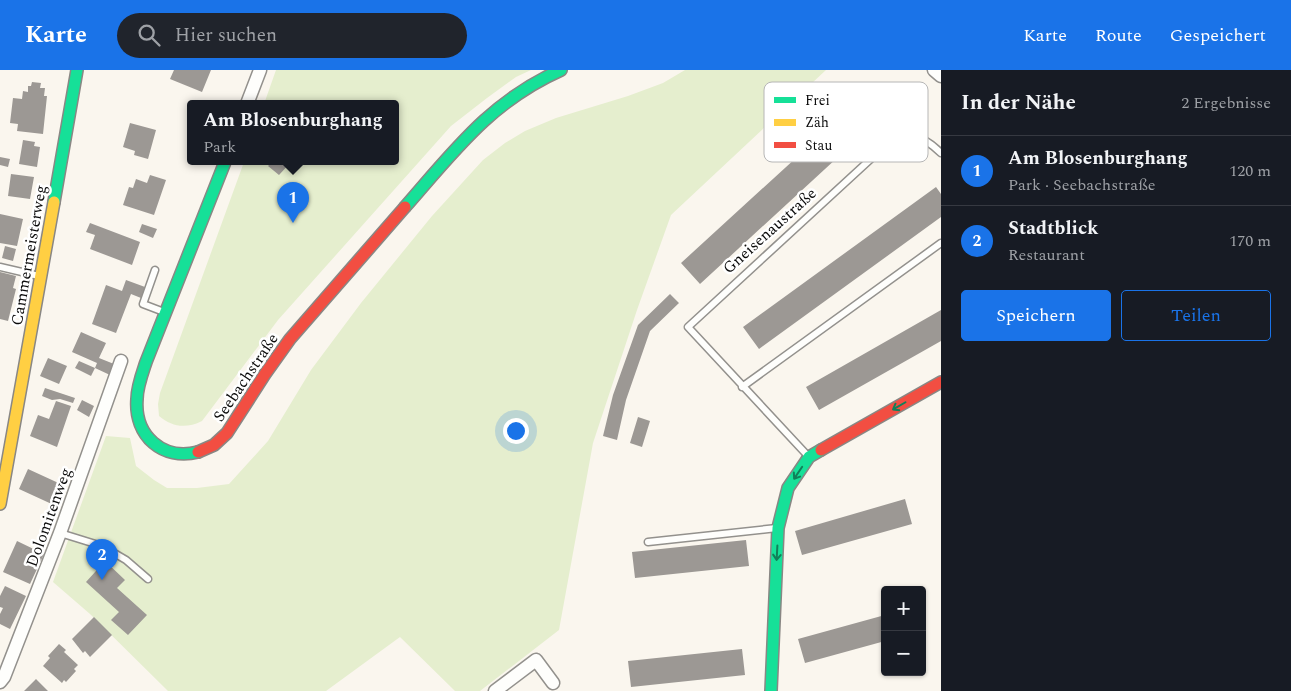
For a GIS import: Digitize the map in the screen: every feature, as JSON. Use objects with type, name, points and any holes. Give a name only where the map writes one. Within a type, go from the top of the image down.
[{"type":"street","points":[[72,70],[77,70]]},
{"type":"street","name":"Cammermeisterweg","points":[[0,504],[77,70]]},
{"type":"street","points":[[249,100],[260,70]]},
{"type":"street","name":"Seebachstraße","points":[[224,165],[165,313],[139,382],[136,398],[138,420],[145,434],[158,447],[172,454],[192,454],[211,447],[223,438],[290,339],[468,135],[497,108],[520,91],[538,80],[561,70]]},
{"type":"street","points":[[934,70],[941,76]]},
{"type":"street","name":"Dolomitenweg","points":[[0,682],[4,677],[60,533],[121,362]]},
{"type":"street","points":[[771,691],[778,528],[788,488],[809,457],[941,382]]},
{"type":"street","points":[[495,691],[536,660],[553,683]]},
{"type":"lane","name":"Gneisenaustraße","points":[[928,142],[941,153]]},
{"type":"lane","name":"Gneisenaustraße","points":[[809,457],[688,327],[868,162]]},
{"type":"lane","points":[[742,387],[941,243]]},
{"type":"lane","points":[[0,267],[40,277]]},
{"type":"lane","points":[[155,270],[143,304],[165,313]]},
{"type":"lane","points":[[648,542],[778,528]]},
{"type":"lane","points":[[60,533],[102,546],[126,560],[148,579]]},
{"type":"green space","points":[[276,70],[531,70],[516,77],[451,126],[278,320],[202,421],[185,426],[174,425],[159,416],[158,404],[160,393],[243,165],[399,165],[399,100],[265,100]]},
{"type":"green space","points":[[685,70],[826,70],[813,82],[764,82],[764,128],[671,215],[593,443],[559,630],[480,691],[455,691],[400,637],[326,691],[168,691],[90,614],[53,582],[106,436],[130,438],[136,466],[167,488],[197,488],[229,484],[268,441],[311,370],[361,303],[432,216],[483,160],[525,131],[556,118],[663,83]]},
{"type":"building","points":[[174,70],[211,70],[202,92],[170,79]]},
{"type":"building","points":[[32,82],[41,83],[40,88],[45,88],[44,96],[47,96],[43,134],[17,131],[18,124],[10,123],[13,98],[22,99],[23,91],[28,92],[28,86],[31,86]]},
{"type":"building","points":[[130,123],[156,130],[148,159],[134,155],[135,151],[123,147]]},
{"type":"building","points":[[23,140],[35,142],[34,146],[40,147],[37,167],[19,164]]},
{"type":"building","points":[[0,157],[10,159],[8,167],[0,165]]},
{"type":"building","points":[[791,162],[833,162],[700,284],[681,263]]},
{"type":"building","points":[[269,165],[288,165],[279,175]]},
{"type":"building","points":[[11,174],[34,177],[30,199],[8,196]]},
{"type":"building","points":[[150,175],[166,180],[154,215],[123,205],[129,187],[133,188],[136,179],[147,183]]},
{"type":"building","points":[[936,187],[941,194],[941,217],[759,349],[743,327]]},
{"type":"building","points":[[0,214],[23,219],[17,246],[0,243]]},
{"type":"building","points":[[90,223],[140,242],[132,265],[90,249],[95,235],[86,232]]},
{"type":"building","points":[[142,224],[157,229],[153,238],[139,232]]},
{"type":"building","points":[[5,246],[16,249],[13,261],[2,258]]},
{"type":"building","points":[[0,272],[16,276],[13,288],[16,289],[8,321],[0,319]]},
{"type":"building","points":[[126,280],[145,287],[141,298],[131,294],[116,333],[92,324],[106,285],[122,291]]},
{"type":"building","points":[[670,294],[679,303],[650,331],[626,400],[617,440],[603,436],[613,395],[638,325]]},
{"type":"building","points":[[941,310],[941,341],[819,410],[806,387]]},
{"type":"building","points":[[81,332],[106,343],[99,358],[114,364],[110,375],[95,368],[97,363],[72,352]]},
{"type":"building","points":[[48,358],[67,366],[59,384],[40,376]]},
{"type":"building","points":[[79,361],[95,368],[91,376],[75,368]]},
{"type":"building","points":[[45,388],[75,398],[73,403],[60,399],[52,400],[42,396]]},
{"type":"building","points":[[82,400],[94,406],[89,417],[77,410]]},
{"type":"building","points":[[56,401],[71,406],[57,447],[30,436],[38,415],[49,419]]},
{"type":"building","points":[[638,417],[650,421],[642,447],[630,443]]},
{"type":"building","points":[[28,469],[65,486],[56,506],[19,489]]},
{"type":"building","points":[[905,499],[912,524],[802,555],[795,531]]},
{"type":"building","points":[[746,540],[749,566],[635,578],[632,552]]},
{"type":"building","points":[[17,541],[44,554],[30,584],[3,572]]},
{"type":"building","points":[[105,561],[125,580],[117,588],[147,615],[128,635],[111,620],[119,612],[86,582]]},
{"type":"building","points":[[5,586],[26,596],[10,629],[0,624],[0,614],[3,608],[0,607],[0,596]]},
{"type":"building","points":[[881,616],[881,642],[805,663],[798,639]]},
{"type":"building","points":[[94,617],[112,635],[90,657],[85,651],[83,653],[72,639]]},
{"type":"building","points":[[59,644],[66,650],[64,652],[78,665],[74,669],[76,671],[66,682],[64,680],[62,683],[43,666],[50,658],[48,656]]},
{"type":"building","points":[[742,649],[745,675],[631,687],[628,661]]},
{"type":"building","points":[[36,679],[48,691],[24,691]]},
{"type":"traffic: fast","points":[[54,202],[77,70]]},
{"type":"traffic: fast","points":[[405,207],[457,147],[494,112],[536,82],[561,70]]},
{"type":"traffic: fast","points":[[198,452],[173,453],[153,443],[140,424],[137,412],[137,394],[146,362],[224,165]]},
{"type":"traffic: fast","points":[[771,691],[778,528],[788,488],[809,457],[821,450]]},
{"type":"traffic: slow","points":[[0,504],[54,202]]},
{"type":"traffic: jam","points":[[198,452],[214,445],[227,433],[290,339],[405,207]]},
{"type":"traffic: jam","points":[[821,450],[941,382]]},
{"type":"place","name":"Am Blosenburghang","points":[[293,223]]},
{"type":"place","name":"Stadtblick","points":[[102,580]]}]
